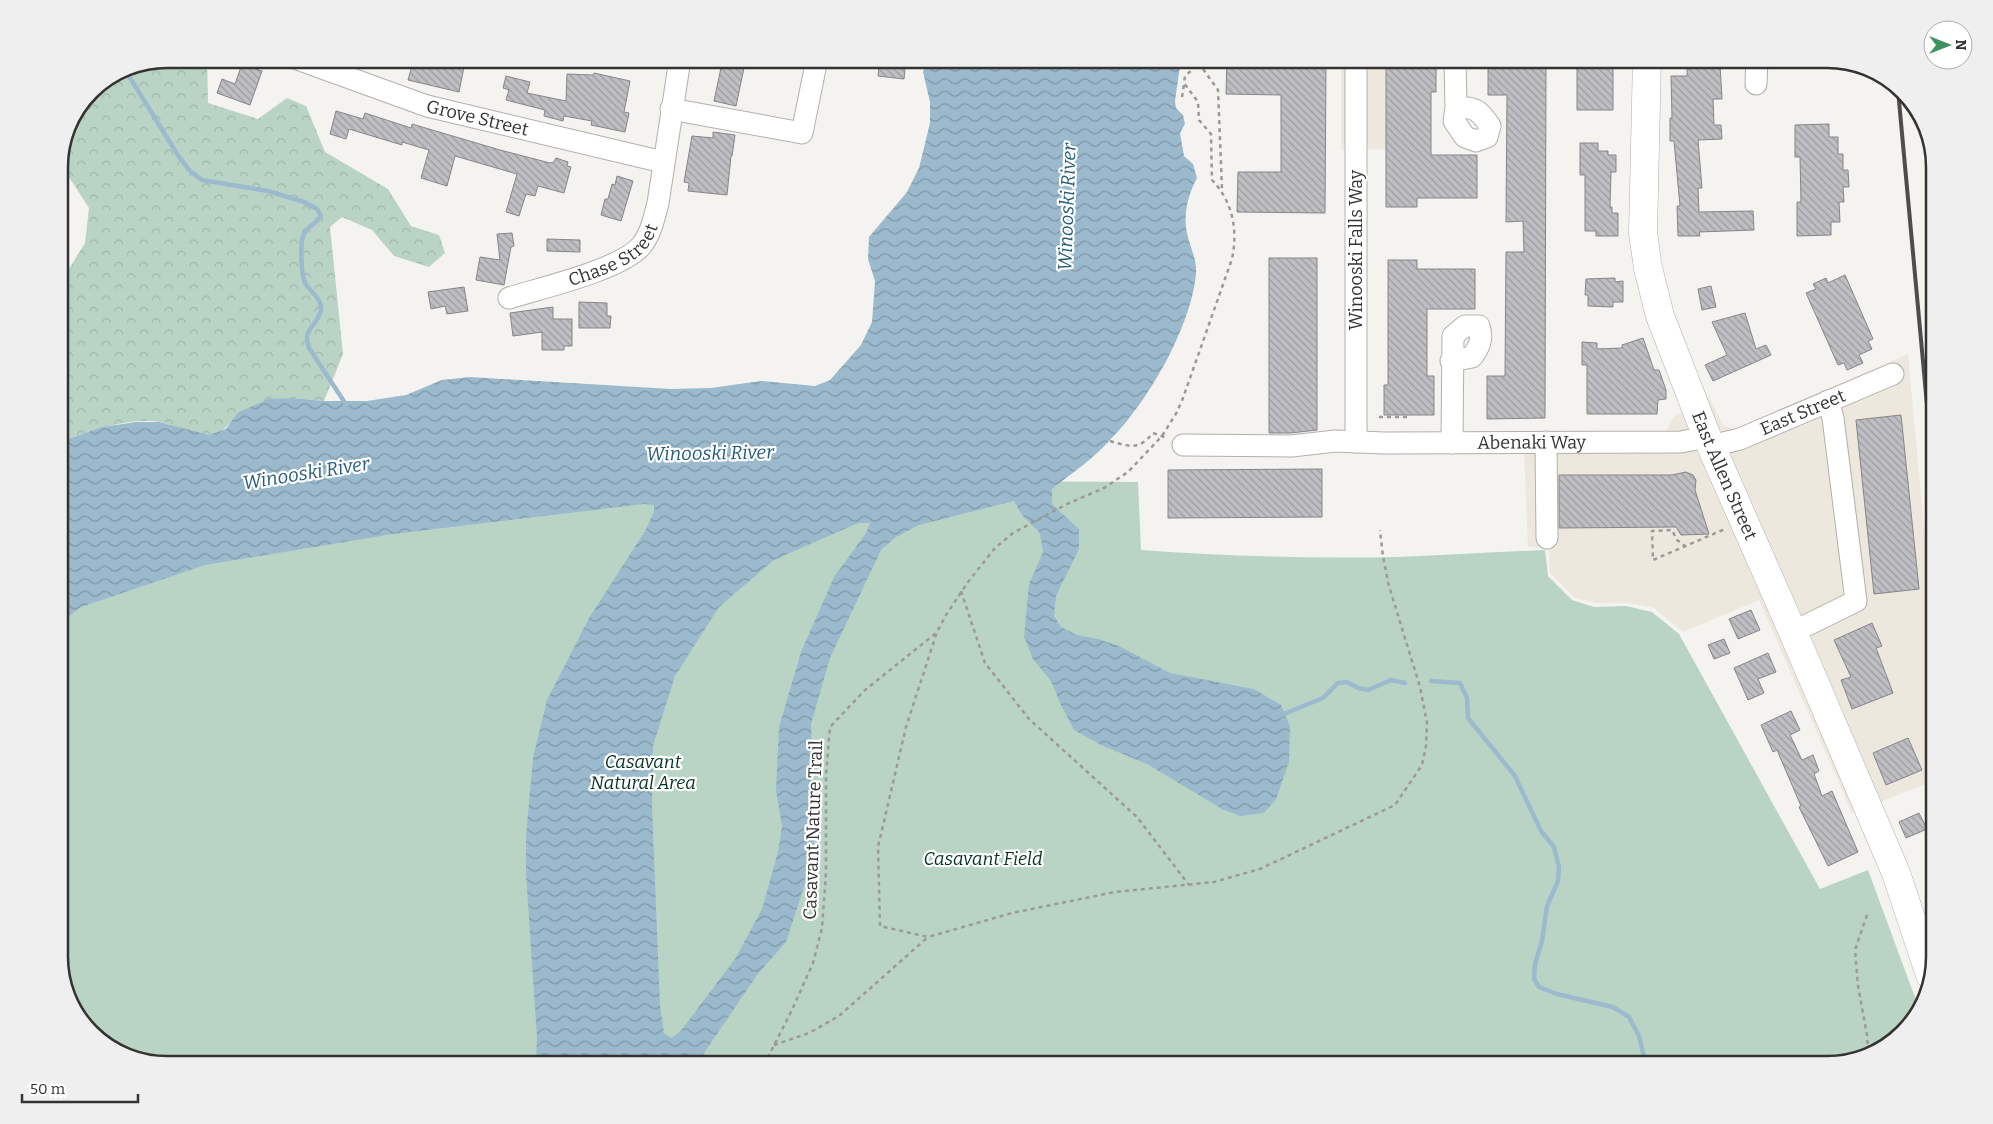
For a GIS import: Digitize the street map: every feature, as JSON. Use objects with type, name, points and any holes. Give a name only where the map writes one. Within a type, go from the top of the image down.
[{"type":"main road","name":"East Allen Street","points":[[1646,68],[1643,219],[1646,258],[1655,301],[1667,338],[1709,442],[1896,873],[1926,931]]},
{"type":"main road","name":"East Allen Street","points":[[1896,873],[1926,962]]},
{"type":"street","name":"Grove Street","points":[[322,68],[426,106],[663,162]]},
{"type":"street","name":"Chase Street","points":[[509,298],[605,268],[633,253],[644,242],[652,225],[659,195],[678,68]]},
{"type":"street","points":[[671,109],[802,133],[815,68]]},
{"type":"street","name":"Winooski Falls Way","points":[[1356,68],[1356,442]]},
{"type":"street","points":[[1455,68],[1456,108]]},
{"type":"street","points":[[1756,68],[1756,84]]},
{"type":"street","points":[[1451,361],[1452,442]]},
{"type":"street","name":"East Street","points":[[1709,442],[1740,439],[1893,374]]},
{"type":"street","points":[[1793,632],[1856,601],[1833,418],[1828,401]]},
{"type":"street","name":"Abenaki Way","points":[[1182,445],[1292,446],[1335,441],[1709,442]]},
{"type":"street","points":[[1546,442],[1547,538]]},
{"type":"path","points":[[1182,97],[1185,76],[1194,68]]},
{"type":"path","points":[[1202,68],[1218,90],[1222,190]]},
{"type":"path","points":[[928,937],[880,926],[878,847],[906,727],[937,632],[962,591],[995,548],[1013,533],[1067,504],[1114,483],[1144,456],[1162,436],[1177,412],[1183,398],[1232,259],[1234,225],[1230,205],[1222,190],[1212,180],[1210,134],[1199,120],[1198,102],[1184,83]]},
{"type":"path","points":[[1379,417],[1407,418],[1407,416]]},
{"type":"path","points":[[1110,441],[1125,446],[1133,446],[1146,442],[1153,433],[1162,436]]},
{"type":"path","points":[[1686,546],[1677,540],[1672,530],[1652,531],[1653,560],[1686,546],[1724,529]]},
{"type":"path","points":[[774,1045],[809,1033],[839,1016],[928,937],[1012,913],[1115,892],[1214,882],[1260,869],[1395,806],[1422,765],[1426,746],[1427,723],[1420,687],[1388,586],[1380,530]]},
{"type":"path","points":[[962,591],[985,663],[1030,719],[1137,817],[1189,885]]},
{"type":"path","name":"Casavant Nature Trail","points":[[768,1056],[813,963],[822,928],[826,873],[826,774],[830,728],[865,690],[937,632]]},
{"type":"path","points":[[1867,915],[1855,950],[1858,986],[1868,1047]]},
{"type":"shaded area","points":[[1341,68],[1438,68],[1438,75],[1410,75],[1409,149],[1341,150]]},
{"type":"shaded area","points":[[1908,354],[1925,544],[1926,784],[1852,813],[1759,600],[1683,632],[1654,608],[1629,603],[1596,603],[1575,598],[1550,573],[1549,551],[1544,547],[1528,547],[1524,453],[1655,453],[1673,417],[1709,397],[1723,425],[1735,429]]},
{"type":"green space","points":[[207,68],[208,103],[258,119],[287,98],[306,106],[325,152],[388,189],[411,226],[439,235],[445,253],[429,267],[394,256],[372,230],[342,217],[330,227],[343,354],[324,401],[293,398],[237,413],[226,428],[218,433],[208,435],[196,434],[166,423],[135,421],[109,426],[68,439],[68,270],[85,243],[89,208],[68,176],[68,160],[69,147],[75,129],[84,111],[96,96],[111,84],[147,69]]},
{"type":"green space","name":"Casavant Natural Area","points":[[643,479],[1138,482],[1141,550],[1333,558],[1545,550],[1548,576],[1572,600],[1594,607],[1626,606],[1652,612],[1679,634],[1820,889],[1868,870],[1916,999],[1905,1018],[1887,1036],[1864,1049],[1840,1056],[153,1056],[129,1049],[111,1040],[101,1032],[84,1013],[69,977],[68,573]]},
{"type":"water","name":"Winooski River","points":[[924,68],[1180,68],[1175,101],[1176,108],[1183,115],[1185,124],[1180,133],[1184,156],[1193,164],[1197,178],[1191,191],[1186,212],[1187,233],[1196,268],[1192,295],[1177,340],[1153,385],[1139,405],[1103,447],[1052,489],[1052,504],[1079,529],[1079,549],[1056,596],[1054,616],[1061,627],[1077,635],[1119,646],[1170,673],[1254,689],[1281,705],[1290,726],[1289,762],[1276,799],[1264,813],[1240,816],[1222,809],[1147,764],[1101,745],[1074,730],[1051,681],[1033,659],[1024,637],[1029,584],[1043,552],[1040,533],[1022,515],[1014,501],[919,525],[896,537],[881,550],[830,658],[811,724],[813,859],[786,942],[757,975],[702,1056],[536,1056],[537,1037],[526,874],[526,836],[533,758],[547,700],[589,618],[645,531],[654,512],[654,505],[644,504],[393,534],[205,565],[81,607],[68,617],[68,439],[102,427],[136,422],[159,422],[209,435],[226,429],[237,413],[268,399],[293,398],[324,401],[367,401],[406,395],[442,380],[470,377],[671,389],[711,388],[761,381],[815,386],[830,380],[861,345],[872,322],[875,281],[868,259],[869,237],[907,192],[919,168],[930,123],[930,102],[923,72]],"holes":[[[858,523],[870,523],[866,533],[834,577],[801,652],[779,727],[776,791],[782,826],[778,852],[762,909],[735,959],[680,1032],[671,1038],[664,1033],[660,1005],[652,808],[653,746],[675,676],[719,607],[774,560]]]},
{"type":"building","points":[[241,68],[253,68],[262,71],[250,105],[217,93],[222,79],[235,84]]},
{"type":"building","points":[[411,68],[464,68],[459,92],[408,80]]},
{"type":"building","points":[[721,68],[744,68],[736,106],[714,101]]},
{"type":"building","points":[[879,68],[905,68],[904,79],[878,76]]},
{"type":"building","points":[[1227,68],[1326,68],[1325,213],[1237,212],[1238,172],[1281,172],[1281,95],[1226,94]]},
{"type":"building","points":[[1386,68],[1436,68],[1436,92],[1431,92],[1431,155],[1477,155],[1477,198],[1417,198],[1417,207],[1386,207]]},
{"type":"building","points":[[1488,68],[1546,68],[1545,418],[1487,419],[1487,376],[1505,376],[1506,252],[1524,252],[1523,221],[1506,222],[1507,95],[1488,95]]},
{"type":"building","points":[[1577,68],[1613,68],[1613,110],[1577,110]]},
{"type":"building","points":[[1687,68],[1720,68],[1722,99],[1713,99],[1714,125],[1721,125],[1722,139],[1698,140],[1702,188],[1698,188],[1699,212],[1753,211],[1754,230],[1699,232],[1700,236],[1678,236],[1677,206],[1680,206],[1674,141],[1670,141],[1670,118],[1672,118],[1671,76],[1687,76]]},
{"type":"building","points":[[594,73],[630,81],[624,112],[629,113],[625,132],[591,125],[592,121],[564,116],[563,121],[544,116],[545,110],[506,100],[509,90],[503,88],[506,76],[530,82],[527,93],[566,101],[567,74],[593,75]]},
{"type":"building","points":[[336,111],[363,119],[365,113],[411,128],[412,124],[550,163],[554,162],[556,158],[568,162],[567,166],[571,167],[564,193],[538,186],[535,196],[526,194],[519,216],[506,212],[517,174],[455,156],[447,186],[421,178],[429,150],[402,142],[402,145],[349,129],[346,139],[330,134]]},
{"type":"building","points":[[1829,124],[1829,137],[1838,137],[1838,154],[1843,154],[1843,170],[1848,170],[1849,187],[1843,187],[1844,202],[1839,202],[1840,222],[1831,222],[1831,235],[1797,236],[1797,202],[1801,202],[1800,157],[1795,157],[1795,125]]},
{"type":"building","points":[[713,132],[735,135],[727,195],[688,191],[689,183],[684,182],[692,136],[713,138]]},
{"type":"building","points":[[1580,143],[1598,143],[1598,151],[1608,151],[1608,155],[1616,155],[1616,172],[1611,172],[1610,207],[1612,207],[1612,213],[1618,213],[1618,236],[1596,236],[1596,231],[1585,231],[1585,175],[1580,175]]},
{"type":"building","points":[[617,176],[633,181],[621,221],[601,215],[605,199],[608,199],[612,184],[615,185]]},
{"type":"building","points":[[512,233],[514,246],[511,247],[504,285],[476,280],[480,257],[500,260],[497,234]]},
{"type":"building","points":[[547,239],[580,240],[580,252],[547,251]]},
{"type":"building","points":[[1269,258],[1317,258],[1317,430],[1269,433]]},
{"type":"building","points":[[1388,260],[1417,260],[1417,269],[1475,269],[1475,309],[1427,309],[1427,376],[1434,376],[1434,415],[1384,415],[1384,385],[1388,385]]},
{"type":"building","points":[[1845,275],[1873,339],[1868,341],[1872,349],[1859,355],[1863,363],[1847,370],[1844,363],[1838,365],[1806,293],[1816,289],[1813,284],[1826,278],[1828,283]]},
{"type":"building","points":[[1615,278],[1615,282],[1623,281],[1623,302],[1613,302],[1613,307],[1588,306],[1588,295],[1585,295],[1586,279]]},
{"type":"building","points":[[1711,286],[1716,307],[1702,310],[1698,289]]},
{"type":"building","points":[[464,287],[468,311],[447,314],[445,306],[431,309],[428,292]]},
{"type":"building","points":[[579,302],[607,303],[607,316],[611,316],[610,328],[579,328]]},
{"type":"building","points":[[553,307],[553,319],[572,319],[572,346],[564,346],[564,350],[542,350],[542,332],[513,336],[510,313]]},
{"type":"building","points":[[1745,313],[1756,349],[1766,345],[1771,355],[1713,381],[1705,365],[1727,355],[1712,322]]},
{"type":"building","points":[[1643,338],[1654,370],[1659,370],[1666,390],[1666,399],[1658,400],[1657,414],[1587,414],[1587,365],[1582,365],[1582,342],[1597,343],[1597,349],[1622,348],[1622,345]]},
{"type":"building","points":[[1901,415],[1919,589],[1874,594],[1856,420]]},
{"type":"building","points":[[1322,469],[1322,517],[1168,518],[1168,470]]},
{"type":"building","points":[[1686,472],[1693,475],[1696,480],[1695,490],[1709,534],[1681,535],[1676,527],[1559,528],[1559,475],[1672,475]]},
{"type":"building","points":[[1751,610],[1760,630],[1738,639],[1729,619]]},
{"type":"building","points":[[1872,623],[1882,646],[1876,648],[1893,693],[1852,709],[1841,680],[1851,677],[1834,640]]},
{"type":"building","points":[[1724,639],[1730,653],[1714,659],[1708,645]]},
{"type":"building","points":[[1768,653],[1776,672],[1758,679],[1764,693],[1748,700],[1734,668]]},
{"type":"building","points":[[1791,711],[1800,730],[1790,735],[1802,760],[1813,755],[1819,771],[1814,774],[1822,796],[1832,791],[1858,852],[1828,866],[1799,807],[1801,806],[1777,750],[1773,752],[1761,725]]},
{"type":"building","points":[[1908,738],[1922,770],[1886,785],[1873,753]]},
{"type":"building","points":[[1919,813],[1926,829],[1906,838],[1899,822]]},
{"type":"waterway","points":[[129,76],[179,157],[190,171],[202,180],[268,191],[304,202],[317,209],[321,216],[304,233],[301,246],[305,283],[318,298],[321,305],[320,315],[309,331],[307,341],[309,348],[347,406]]},
{"type":"waterway","points":[[1279,716],[1323,698],[1338,683],[1347,682],[1358,688],[1368,690],[1391,680],[1405,683]]},
{"type":"waterway","points":[[1431,681],[1460,683],[1467,698],[1468,718],[1515,776],[1541,831],[1554,847],[1559,867],[1558,881],[1547,906],[1542,941],[1535,964],[1534,979],[1539,987],[1557,994],[1613,1007],[1629,1017],[1639,1036],[1644,1056]]},
{"type":"railway","points":[[1899,98],[1925,386]]},
{"type":"park label","name":"Casavant Field","points":[[983,859]]}]
